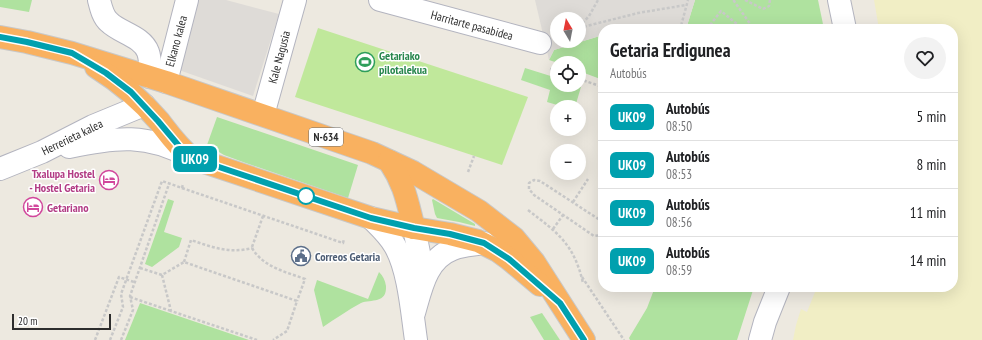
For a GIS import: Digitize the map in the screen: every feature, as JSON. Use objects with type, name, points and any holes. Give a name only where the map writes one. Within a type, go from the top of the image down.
[{"type":"highway","name":"N-634","points":[[0,37],[72,53],[186,88],[372,153],[414,172],[479,211],[507,232],[534,262],[584,340]]},
{"type":"highway","name":"N-634","points":[[72,53],[106,73],[131,92],[179,146],[192,158],[371,218],[414,228],[450,234],[484,243],[509,259],[560,303]]},
{"type":"highway","points":[[144,105],[186,88]]},
{"type":"highway","points":[[389,161],[404,188],[414,228]]},
{"type":"street","points":[[99,0],[102,12],[109,22],[144,45],[158,79]]},
{"type":"street","name":"Elkano kalea","points":[[158,79],[187,0]]},
{"type":"street","name":"Kale Nagusia","points":[[263,115],[295,0]]},
{"type":"street","name":"Harritarte pasabidea","points":[[380,0],[403,3],[540,43]]},
{"type":"street","points":[[840,0],[844,24]]},
{"type":"street","name":"Herrerieta kalea","points":[[0,169],[42,152],[93,126],[144,105]]},
{"type":"street","points":[[42,152],[91,142],[122,138],[155,142],[178,150],[192,158]]},
{"type":"street","points":[[371,218],[389,238],[398,253],[404,273],[416,340]]},
{"type":"street","points":[[412,318],[420,262],[414,228]]},
{"type":"street","points":[[412,318],[423,284],[429,269],[434,262],[440,256],[453,249],[484,243]]},
{"type":"street","points":[[760,340],[765,322],[777,292]]},
{"type":"path","points":[[586,20],[598,0]]},
{"type":"path","points":[[681,24],[688,0]]},
{"type":"path","points":[[734,0],[749,24]]},
{"type":"path","points":[[745,0],[763,9],[769,6],[770,0]]},
{"type":"path","points":[[586,26],[638,13],[686,5]]},
{"type":"path","points":[[711,24],[721,11],[737,24]]},
{"type":"path","points":[[586,81],[598,85]]},
{"type":"path","points":[[468,172],[474,156]]},
{"type":"path","points":[[598,219],[538,180],[534,180],[529,183],[528,189],[532,194],[594,236],[598,236]]},
{"type":"path","points":[[573,202],[588,180]]},
{"type":"path","points":[[110,340],[123,308],[121,294],[162,181]]},
{"type":"path","points":[[121,340],[133,310],[130,296],[134,282],[169,184]]},
{"type":"path","points":[[553,229],[563,215]]},
{"type":"path","points":[[252,248],[263,216]]},
{"type":"path","points":[[140,268],[162,275],[184,262],[191,240],[216,248],[229,250],[252,248]]},
{"type":"path","points":[[252,248],[267,263],[278,269],[305,279],[287,331],[273,340]]},
{"type":"path","points":[[184,262],[297,301]]},
{"type":"path","points":[[581,274],[624,340]]},
{"type":"path","points":[[162,275],[171,311]]},
{"type":"path","points":[[95,340],[119,276],[134,282]]},
{"type":"path","points":[[130,296],[248,339],[257,340]]},
{"type":"green space","points":[[0,0],[32,0],[29,12],[0,7]]},
{"type":"green space","points":[[695,0],[818,0],[823,24],[688,24]]},
{"type":"green space","name":"Getariako pilotalekua","points":[[318,28],[528,97],[502,165],[295,97]]},
{"type":"green space","points":[[598,37],[598,78],[586,74],[586,56],[551,56],[554,50],[561,48],[586,48],[586,40]]},
{"type":"green space","points":[[525,68],[550,76],[550,90],[521,80]]},
{"type":"green space","points":[[550,90],[550,92],[580,92],[577,100],[550,100],[550,103],[547,102]]},
{"type":"green space","points":[[217,117],[358,165],[348,198],[224,155],[207,145]]},
{"type":"green space","points":[[168,199],[174,201],[164,232],[182,238],[179,247],[152,267],[145,264]]},
{"type":"green space","points":[[433,199],[475,224],[475,226],[437,218]]},
{"type":"green space","points":[[379,272],[384,278],[386,284],[386,292],[384,296],[378,300],[361,303],[323,327],[314,290],[317,280],[368,299]]},
{"type":"green space","points":[[653,292],[752,292],[737,340],[630,340],[629,338],[647,308]]},
{"type":"green space","points":[[140,303],[249,340],[125,340]]},
{"type":"green space","points":[[542,313],[560,340],[544,340],[530,317]]},
{"type":"sand","points":[[874,0],[982,0],[982,340],[793,340],[801,309],[807,312],[815,292],[958,292],[958,24],[878,24]]},
{"type":"shaded area","points":[[195,0],[226,0],[279,14],[253,96],[176,69]]},
{"type":"shaded area","points":[[535,0],[695,0],[688,24],[598,24],[598,37],[586,40],[586,12],[550,12],[550,48],[561,48],[554,50],[549,60]]},
{"type":"bus line","name":"UK09","points":[[0,37],[72,53],[106,73],[131,92],[179,146],[192,158],[371,218],[414,228],[450,234],[484,243],[498,251],[521,268],[560,303],[584,340]]},
{"type":"place","name":"Getariako pilotalekua","points":[[365,62]]},
{"type":"place","name":"Txalupa Hostel - Hostel Getaria","points":[[109,180]]},
{"type":"place","name":"Getariano","points":[[33,207]]},
{"type":"place","name":"Correos Getaria","points":[[301,256]]}]
